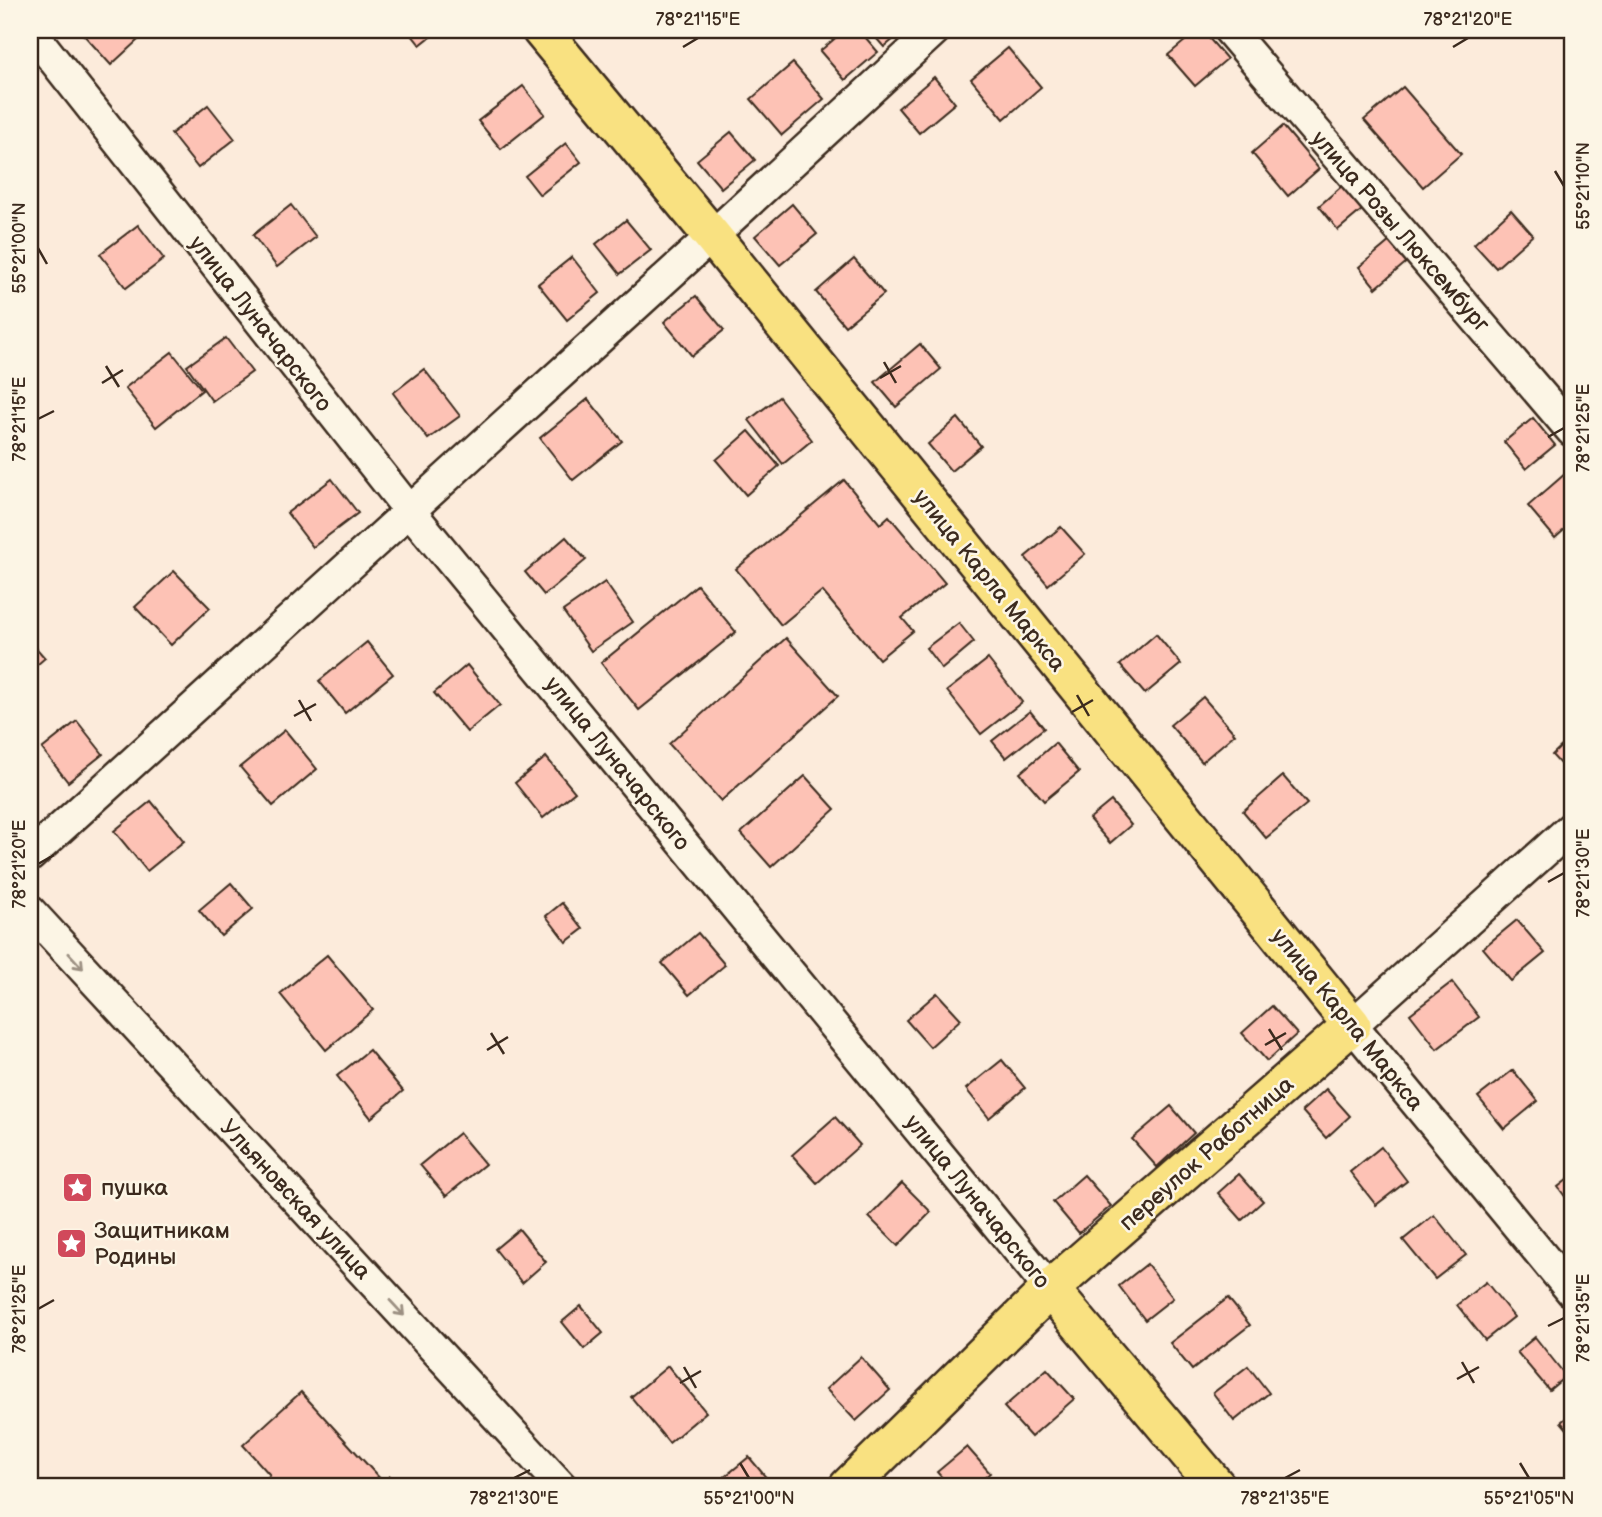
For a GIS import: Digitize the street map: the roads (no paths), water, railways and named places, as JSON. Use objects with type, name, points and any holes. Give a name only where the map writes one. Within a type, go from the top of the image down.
[{"type":"main road","name":"улица Карла Маркса","points":[[541,30],[712,236],[1352,1025]]},
{"type":"main road","name":"переулок Работница","points":[[848,1487],[1050,1289],[1352,1025]]},
{"type":"main road","name":"улица Луначарского","points":[[1050,1289],[1217,1487]]},
{"type":"street","name":"улица Луначарского","points":[[30,30],[409,510],[1050,1289]]},
{"type":"street","points":[[30,856],[935,30]]},
{"type":"street","name":"улица Розы Люксембург","points":[[1229,30],[1572,431]]},
{"type":"street","name":"переулок Работница","points":[[1352,1025],[1572,827]]},
{"type":"street","name":"Ульяновская улица","points":[[30,911],[562,1487]]},
{"type":"street","name":"улица Карла Маркса","points":[[1352,1025],[1572,1292]]},
{"type":"place","name":"пушка","points":[[78,1187]]},
{"type":"place","name":"Защитникам Родины","points":[[71,1243]]}]
